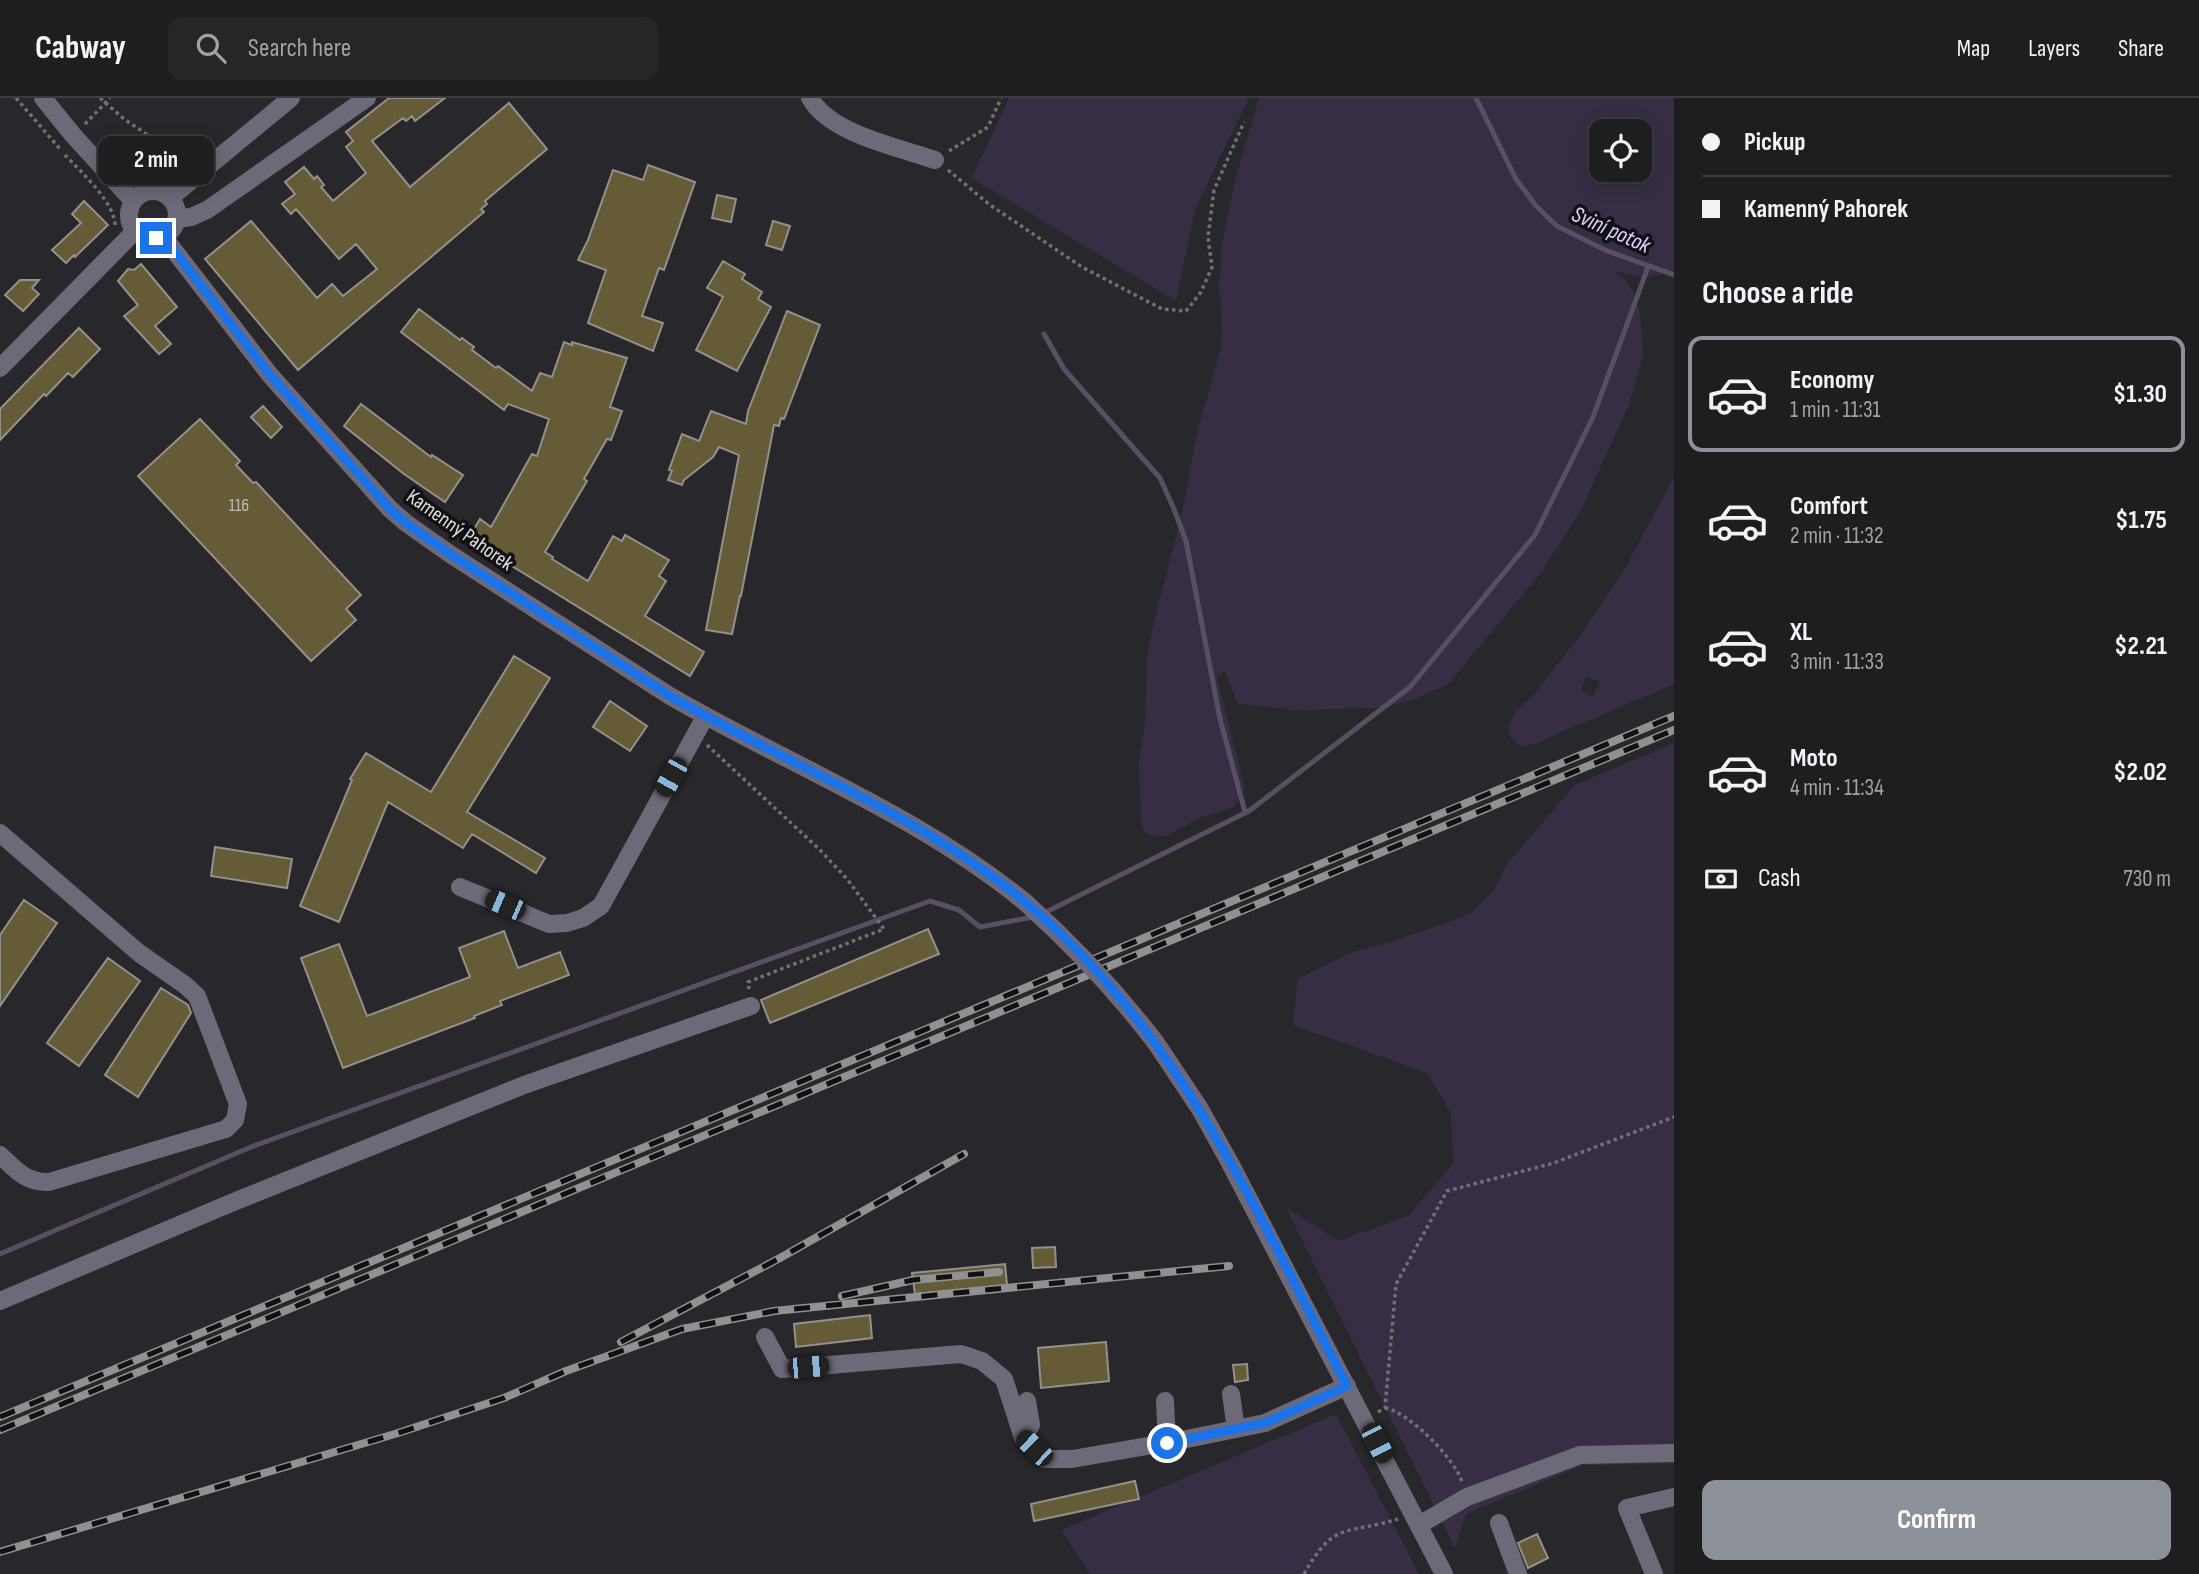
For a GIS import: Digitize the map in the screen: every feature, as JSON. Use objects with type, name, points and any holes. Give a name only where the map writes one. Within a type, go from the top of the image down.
[{"type":"street","points":[[43,98],[133,201]]},
{"type":"street","points":[[170,198],[291,98]]},
{"type":"street","points":[[176,219],[191,217],[207,210],[367,98]]},
{"type":"street","points":[[810,98],[817,110],[842,128],[935,160]]},
{"type":"street","points":[[151,191],[162,192],[170,198],[176,208],[176,219],[172,229],[163,236],[152,239],[135,231],[129,216],[133,201],[141,194],[151,191]]},
{"type":"street","points":[[0,369],[135,231]]},
{"type":"street","name":"Kamenný Pahorek","points":[[163,236],[270,375],[374,493],[406,523],[613,661],[705,717],[900,818],[981,868],[1026,903],[1075,948],[1129,1007],[1193,1098],[1220,1144],[1444,1574]]},
{"type":"street","points":[[460,887],[549,924],[567,923],[583,918],[601,906],[705,717]]},
{"type":"street","points":[[0,833],[139,953],[186,985],[197,996],[236,1095],[238,1112],[232,1125],[219,1132],[49,1182],[26,1178],[0,1155]]},
{"type":"street","points":[[0,1301],[231,1203],[524,1085],[751,1006]]},
{"type":"street","points":[[765,1337],[782,1369],[961,1354],[982,1361],[1004,1379],[1023,1438],[1045,1459],[1072,1459],[1265,1423],[1347,1386]]},
{"type":"street","points":[[1231,1394],[1236,1429]]},
{"type":"street","points":[[1023,1438],[1031,1425],[1027,1401]]},
{"type":"street","points":[[1166,1401],[1167,1443]]},
{"type":"street","points":[[1416,1519],[1580,1455],[1674,1453]]},
{"type":"street","points":[[1654,1574],[1627,1508],[1674,1497]]},
{"type":"street","points":[[1499,1524],[1518,1574]]},
{"type":"path","points":[[16,98],[106,202],[114,215],[113,232]]},
{"type":"path","points":[[100,98],[124,119],[191,165],[198,174]]},
{"type":"path","points":[[73,135],[110,98]]},
{"type":"path","points":[[1001,98],[988,127],[935,160],[990,205],[1082,267],[1162,309],[1186,311],[1201,292],[1212,267],[1208,237],[1214,190],[1244,121]]},
{"type":"path","points":[[695,734],[819,849],[847,879],[884,929],[748,982],[751,1006]]},
{"type":"path","points":[[1385,1408],[1396,1284],[1447,1191],[1554,1163],[1674,1117]]},
{"type":"path","points":[[1365,1420],[1385,1408],[1394,1409],[1423,1430],[1459,1472],[1467,1497]]},
{"type":"path","points":[[1304,1574],[1321,1546],[1346,1530],[1416,1519]]},
{"type":"shaded area","points":[[1009,98],[1249,98],[1195,209],[1176,301],[972,178]]},
{"type":"shaded area","points":[[1259,98],[1674,98],[1674,271],[1643,278],[1614,271],[1626,281],[1634,293],[1640,313],[1643,356],[1628,407],[1581,510],[1543,570],[1448,684],[1410,701],[1378,708],[1295,710],[1238,704],[1225,671],[1217,677],[1245,789],[1234,807],[1200,818],[1166,836],[1154,837],[1145,832],[1141,823],[1139,763],[1145,723],[1147,657],[1182,513],[1197,434],[1221,348],[1219,286],[1222,243],[1236,177]]},
{"type":"shaded area","points":[[1674,477],[1674,684],[1536,743],[1520,747],[1511,737],[1508,726],[1516,711],[1533,696],[1582,633],[1623,572]],"holes":[[[1586,676],[1600,682],[1592,697],[1581,690]]]},
{"type":"shaded area","points":[[1674,743],[1674,1464],[1583,1465],[1466,1514],[1455,1548],[1285,1206],[1338,1241],[1408,1216],[1453,1164],[1451,1113],[1427,1073],[1293,1025],[1298,979],[1355,951],[1392,942],[1470,914],[1494,890],[1507,864],[1575,785]]},
{"type":"shaded area","points":[[1336,1414],[1419,1574],[1090,1574],[1061,1530]]},
{"type":"building","points":[[389,98],[445,98],[415,121],[412,116],[406,121],[403,118],[372,141],[410,187],[509,103],[547,149],[485,201],[487,204],[481,209],[484,212],[298,370],[205,259],[251,221],[317,298],[332,284],[343,296],[377,269],[356,244],[339,259],[296,209],[291,214],[282,204],[295,194],[285,182],[304,167],[314,179],[317,176],[324,185],[321,187],[333,201],[366,173],[346,147],[353,141],[346,132]]},
{"type":"building","points":[[648,165],[695,182],[664,270],[659,268],[642,316],[663,323],[653,351],[588,323],[606,270],[578,260],[613,170],[643,180]]},
{"type":"building","points":[[717,195],[736,199],[731,222],[712,218]]},
{"type":"building","points":[[84,201],[108,225],[66,263],[52,250],[81,223],[72,214]]},
{"type":"building","points":[[773,221],[790,226],[782,250],[766,245]]},
{"type":"building","points":[[723,261],[745,274],[742,279],[762,292],[758,299],[771,307],[737,371],[696,350],[723,297],[707,288]]},
{"type":"building","points":[[141,264],[177,307],[155,326],[171,344],[159,354],[124,316],[138,305],[118,281],[128,269],[134,270]]},
{"type":"building","points":[[20,280],[39,280],[32,288],[39,294],[23,311],[5,295]]},
{"type":"building","points":[[419,309],[460,340],[462,338],[474,347],[472,350],[496,368],[498,366],[532,391],[540,373],[552,377],[564,342],[627,358],[610,407],[622,411],[611,440],[607,439],[584,479],[587,481],[545,552],[588,581],[613,536],[622,541],[625,535],[669,560],[659,576],[666,581],[645,616],[704,652],[690,676],[468,539],[480,519],[491,527],[532,454],[537,456],[549,419],[508,404],[504,410],[401,332]]},
{"type":"building","points":[[787,311],[820,325],[784,419],[781,418],[779,426],[774,425],[732,634],[706,630],[739,455],[719,447],[713,457],[684,480],[682,485],[668,480],[672,471],[669,470],[682,434],[699,441],[711,411],[746,424],[748,411]]},
{"type":"building","points":[[79,328],[100,349],[73,377],[68,373],[46,396],[44,394],[0,440],[0,409]]},
{"type":"building","points":[[361,404],[431,457],[432,455],[463,475],[445,502],[404,474],[344,426]]},
{"type":"building","points":[[263,406],[282,427],[271,438],[251,417]]},
{"type":"building","points":[[200,419],[240,461],[236,465],[253,483],[256,482],[361,595],[346,609],[356,620],[311,661],[138,476]]},
{"type":"building","points":[[514,656],[550,678],[467,812],[545,858],[536,873],[472,834],[463,848],[388,802],[339,922],[300,906],[352,780],[350,779],[366,753],[431,792]]},
{"type":"building","points":[[610,701],[647,726],[630,751],[593,727]]},
{"type":"building","points":[[215,847],[292,859],[287,888],[211,876]]},
{"type":"building","points":[[24,900],[57,923],[0,1006],[0,935]]},
{"type":"building","points":[[928,929],[939,954],[770,1023],[761,1000]]},
{"type":"building","points":[[504,931],[518,968],[560,952],[569,975],[500,1001],[502,1005],[474,1016],[475,1018],[343,1068],[301,958],[339,944],[367,1016],[470,977],[459,948]]},
{"type":"building","points":[[108,958],[140,981],[79,1066],[47,1043]]},
{"type":"building","points":[[161,988],[188,1005],[191,1013],[138,1097],[105,1075]]},
{"type":"building","points":[[1055,1247],[1056,1267],[1033,1268],[1032,1248]]},
{"type":"building","points":[[1005,1264],[1007,1285],[915,1294],[912,1273]]},
{"type":"building","points":[[870,1315],[872,1338],[796,1347],[794,1324]]},
{"type":"building","points":[[1106,1342],[1109,1381],[1041,1388],[1038,1348]]},
{"type":"building","points":[[1247,1364],[1248,1380],[1235,1382],[1233,1365]]},
{"type":"building","points":[[1135,1481],[1139,1499],[1034,1521],[1031,1504]]},
{"type":"building","points":[[1537,1534],[1548,1558],[1528,1568],[1518,1543]]},
{"type":"waterway","name":"Sviní potok","points":[[1476,98],[1516,179],[1536,206],[1557,226],[1605,250],[1674,275]]},
{"type":"waterway","points":[[1042,914],[1249,811],[1410,687],[1535,535],[1593,417],[1648,267]]},
{"type":"waterway","points":[[1044,334],[1064,369],[1160,478],[1174,509],[1186,541],[1220,719],[1245,812]]},
{"type":"waterway","points":[[0,1254],[251,1147],[930,901],[959,910],[980,927],[1033,917]]},
{"type":"railway","points":[[0,1417],[1674,716]]},
{"type":"railway","points":[[0,1430],[1674,730]]},
{"type":"railway","points":[[621,1342],[780,1258],[964,1154]]},
{"type":"railway","points":[[0,1552],[398,1433],[504,1398],[566,1371],[682,1329],[774,1311],[1229,1266]]},
{"type":"railway","points":[[842,1296],[913,1280],[999,1272]]},
{"type":"route","points":[[156,238],[163,236],[270,375],[374,493],[406,523],[624,668],[705,717],[900,818],[981,868],[1056,930],[1129,1007],[1179,1076],[1215,1135],[1347,1386],[1265,1423],[1167,1443]]}]
